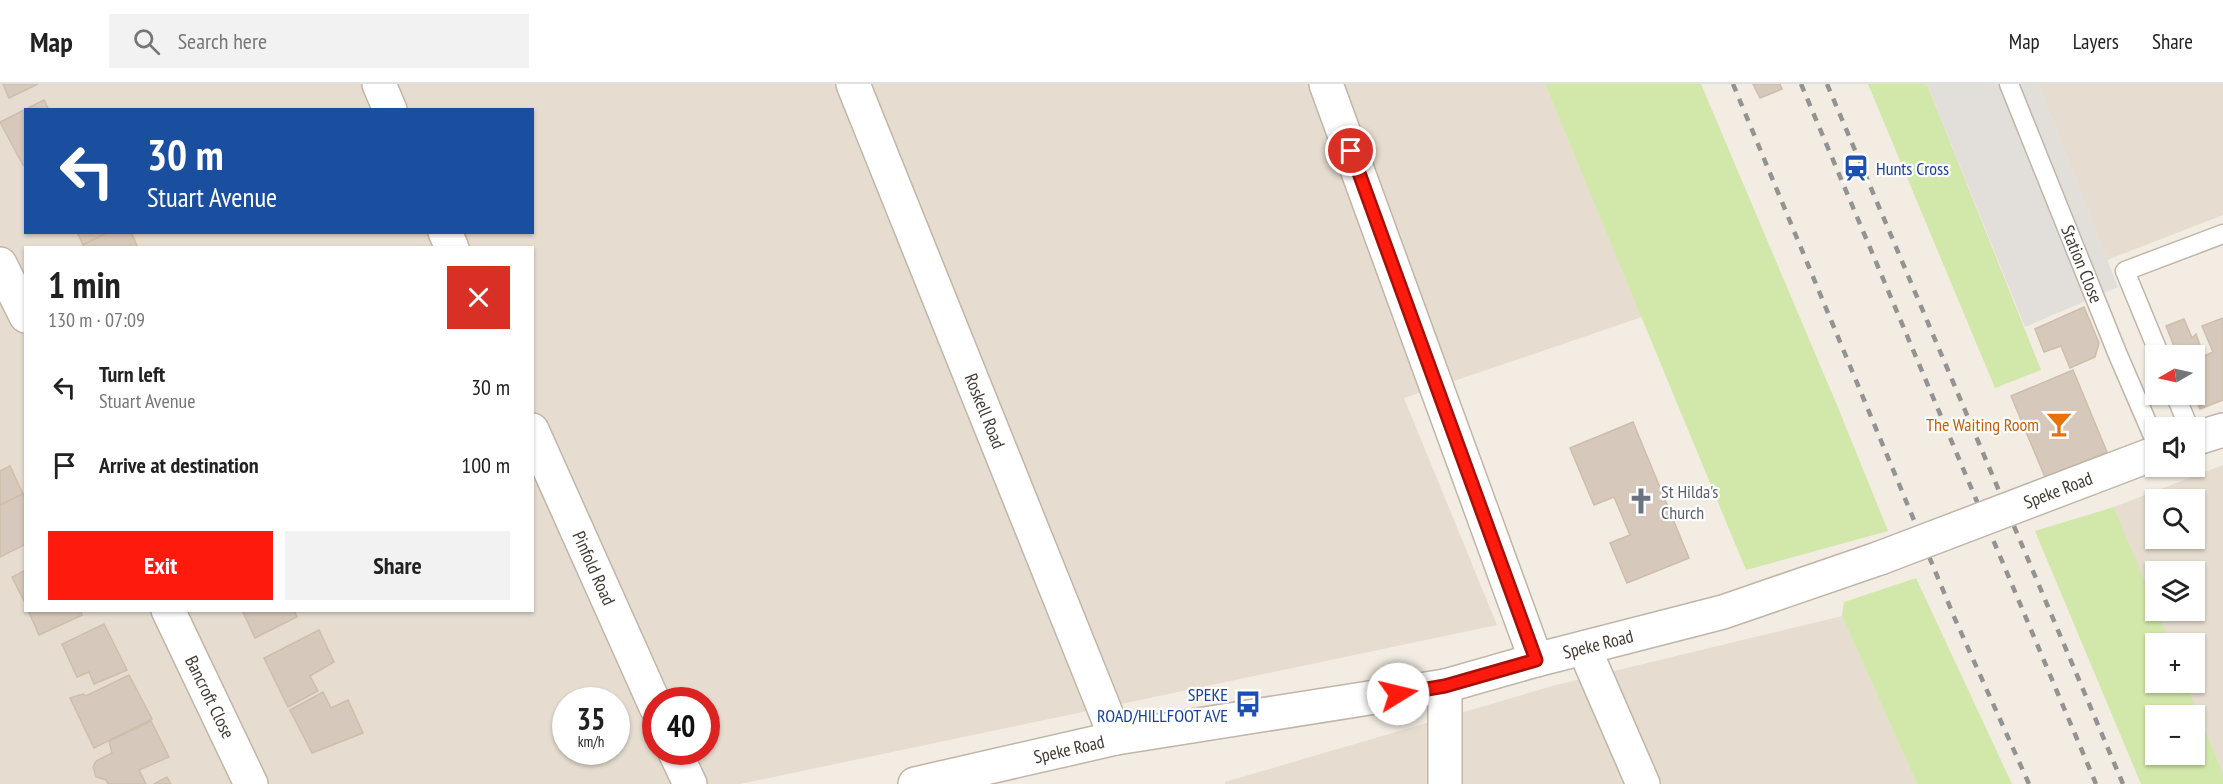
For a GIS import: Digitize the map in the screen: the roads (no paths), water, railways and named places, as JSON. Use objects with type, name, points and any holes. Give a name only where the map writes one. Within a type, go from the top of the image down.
[{"type":"street","points":[[379,84],[389,108]]},
{"type":"street","name":"Roskell Road","points":[[853,84],[1116,738]]},
{"type":"street","points":[[1326,84],[1536,660]]},
{"type":"street","points":[[0,264],[24,312]]},
{"type":"street","points":[[2205,436],[2223,430]]},
{"type":"street","name":"Pinfold Road","points":[[534,434],[647,687]]},
{"type":"street","name":"Speke Road","points":[[915,784],[1116,738],[1445,686],[1723,612],[1880,558],[2145,457]]},
{"type":"street","name":"Bancroft Close","points":[[169,612],[251,784]]},
{"type":"street","points":[[1584,648],[1643,784]]},
{"type":"street","points":[[1445,686],[1445,784]]},
{"type":"street","points":[[681,765],[690,784]]},
{"type":"lane","name":"Station Close","points":[[2009,84],[2145,418]]},
{"type":"lane","points":[[2155,345],[2125,271],[2223,234]]},
{"type":"railway","points":[[1733,84],[1955,619],[2029,784]]},
{"type":"railway","points":[[1801,84],[2096,784]]},
{"type":"railway","points":[[1827,84],[2123,784]]},
{"type":"place","name":"Hunts Cross","points":[[1856,168]]},
{"type":"place","name":"The Waiting Room","points":[[2059,424]]},
{"type":"place","name":"St Hilda's Church","points":[[1641,501]]},
{"type":"place","name":"SPEKE ROAD/HILLFOOT AVE","points":[[1248,704]]}]
